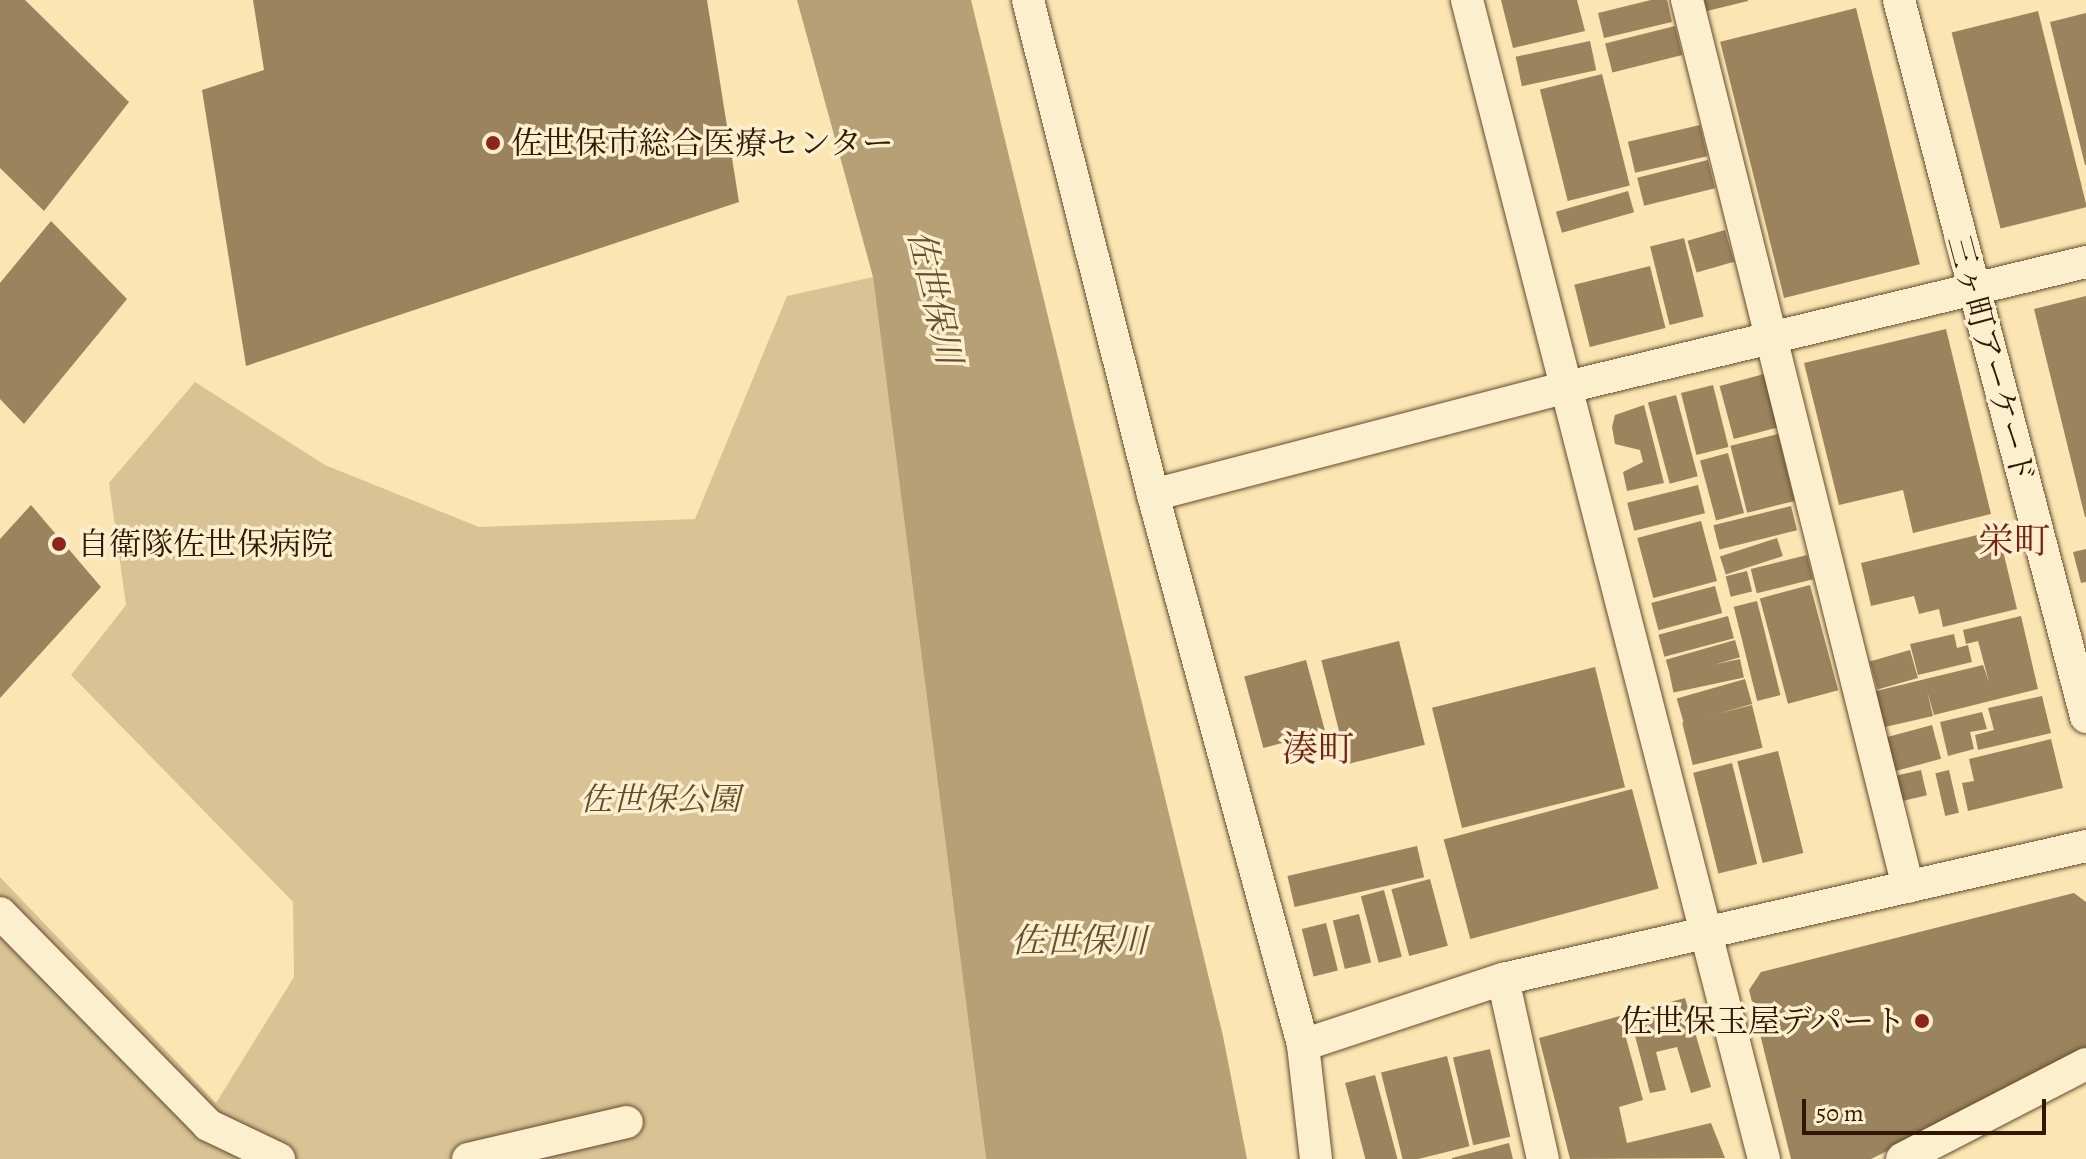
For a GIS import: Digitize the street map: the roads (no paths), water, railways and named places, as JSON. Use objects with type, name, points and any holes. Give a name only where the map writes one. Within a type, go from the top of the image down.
[{"type":"street","points":[[1028,0],[1153,495],[1303,1045],[1316,1159]]},
{"type":"street","points":[[1467,0],[1563,388],[1764,1159]]},
{"type":"street","points":[[1687,0],[1908,887]]},
{"type":"street","name":"三ヶ町アーケード","points":[[1902,1],[1972,288],[2086,717]]},
{"type":"street","points":[[1153,495],[1563,388],[2086,262]]},
{"type":"street","points":[[1303,1045],[1503,979],[2086,846]]},
{"type":"street","points":[[0,913],[208,1125],[279,1159]]},
{"type":"street","points":[[1503,979],[1543,1159]]},
{"type":"street","points":[[1902,1159],[2086,1064]]},
{"type":"street","points":[[468,1159],[627,1122]]},
{"type":"water","name":"佐世保川","points":[[797,0],[971,0],[1223,1036],[1247,1159],[986,1159],[873,277]]},
{"type":"place","name":"佐世保市総合医療センター","points":[[493,143]]},
{"type":"place","name":"自衛隊佐世保病院","points":[[59,544]]},
{"type":"place","name":"佐世保玉屋デパート","points":[[1922,1021]]},
{"type":"district","name":"栄町","points":[[2014,541]]},
{"type":"district","name":"湊町","points":[[1318,749]]},
{"type":"park label","name":"佐世保公園","points":[[660,799]]}]
